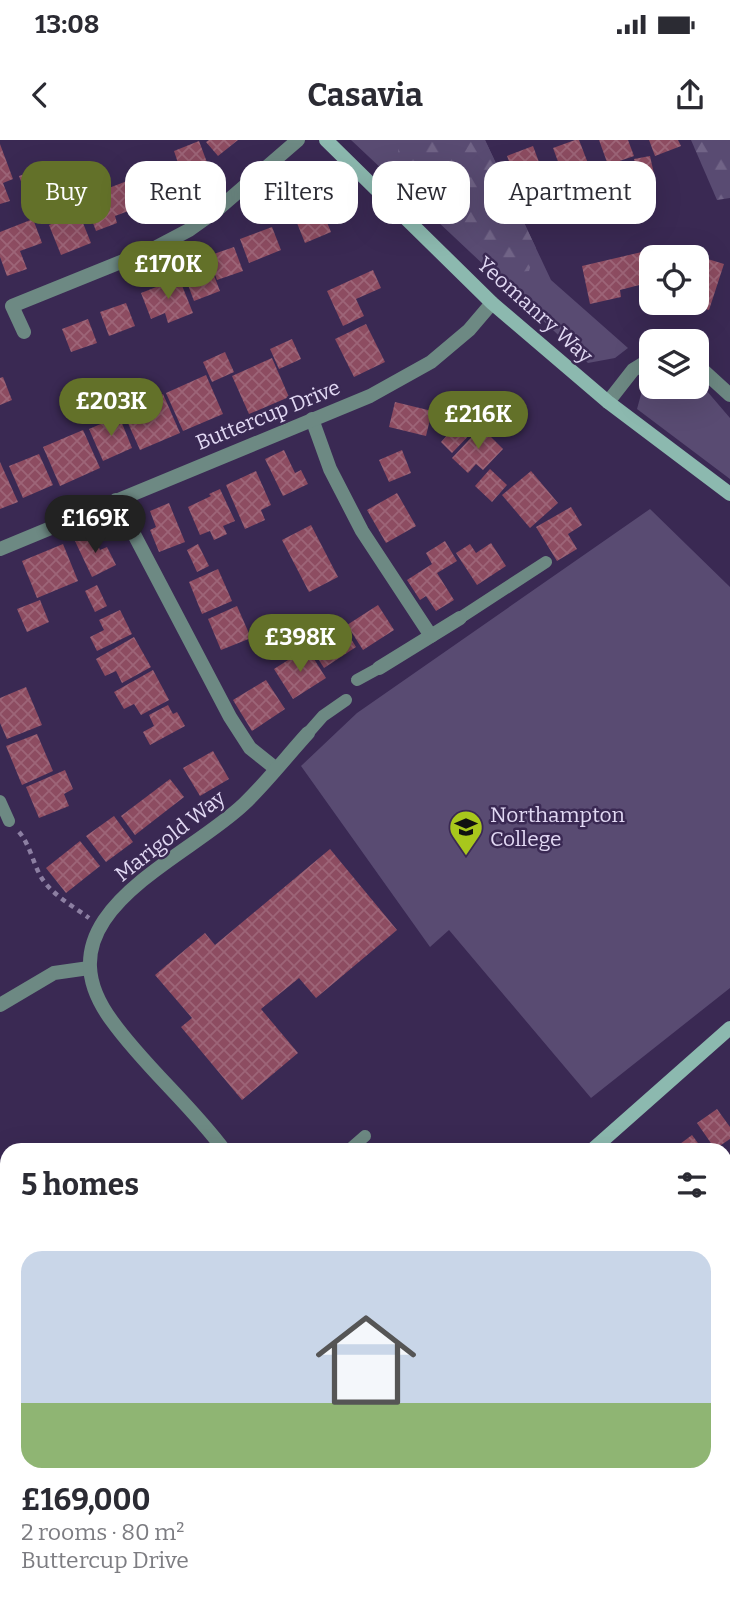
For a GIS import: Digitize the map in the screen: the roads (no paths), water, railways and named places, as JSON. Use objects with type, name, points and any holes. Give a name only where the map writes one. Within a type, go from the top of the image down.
[{"type":"street","points":[[23,332],[12,306],[153,249],[189,230],[217,210],[298,140]]},
{"type":"street","name":"Yeomanry Way","points":[[326,140],[492,303],[608,402],[730,494]]},
{"type":"street","name":"Buttercup Drive","points":[[0,549],[370,396],[431,362],[468,330],[492,303]]},
{"type":"street","points":[[608,402],[633,370],[639,366]]},
{"type":"street","points":[[709,376],[730,395]]},
{"type":"street","points":[[312,419],[330,469],[362,531],[431,636]]},
{"type":"street","points":[[116,500],[230,717],[250,748],[275,768]]},
{"type":"street","points":[[379,668],[460,618]]},
{"type":"street","name":"Marigold Way","points":[[218,1143],[111,1020],[93,987],[89,968],[90,947],[99,925],[129,892],[244,804],[308,733]]},
{"type":"street","points":[[0,1004],[54,973],[89,968]]},
{"type":"street","points":[[600,1143],[730,1028]]},
{"type":"lane","points":[[460,618],[546,562]]},
{"type":"lane","points":[[357,680],[379,668]]},
{"type":"lane","points":[[308,733],[323,716],[346,700]]},
{"type":"lane","points":[[0,801],[9,821]]},
{"type":"lane","points":[[357,1143],[365,1136]]},
{"type":"place","name":"Northampton College","points":[[466,857]]}]
